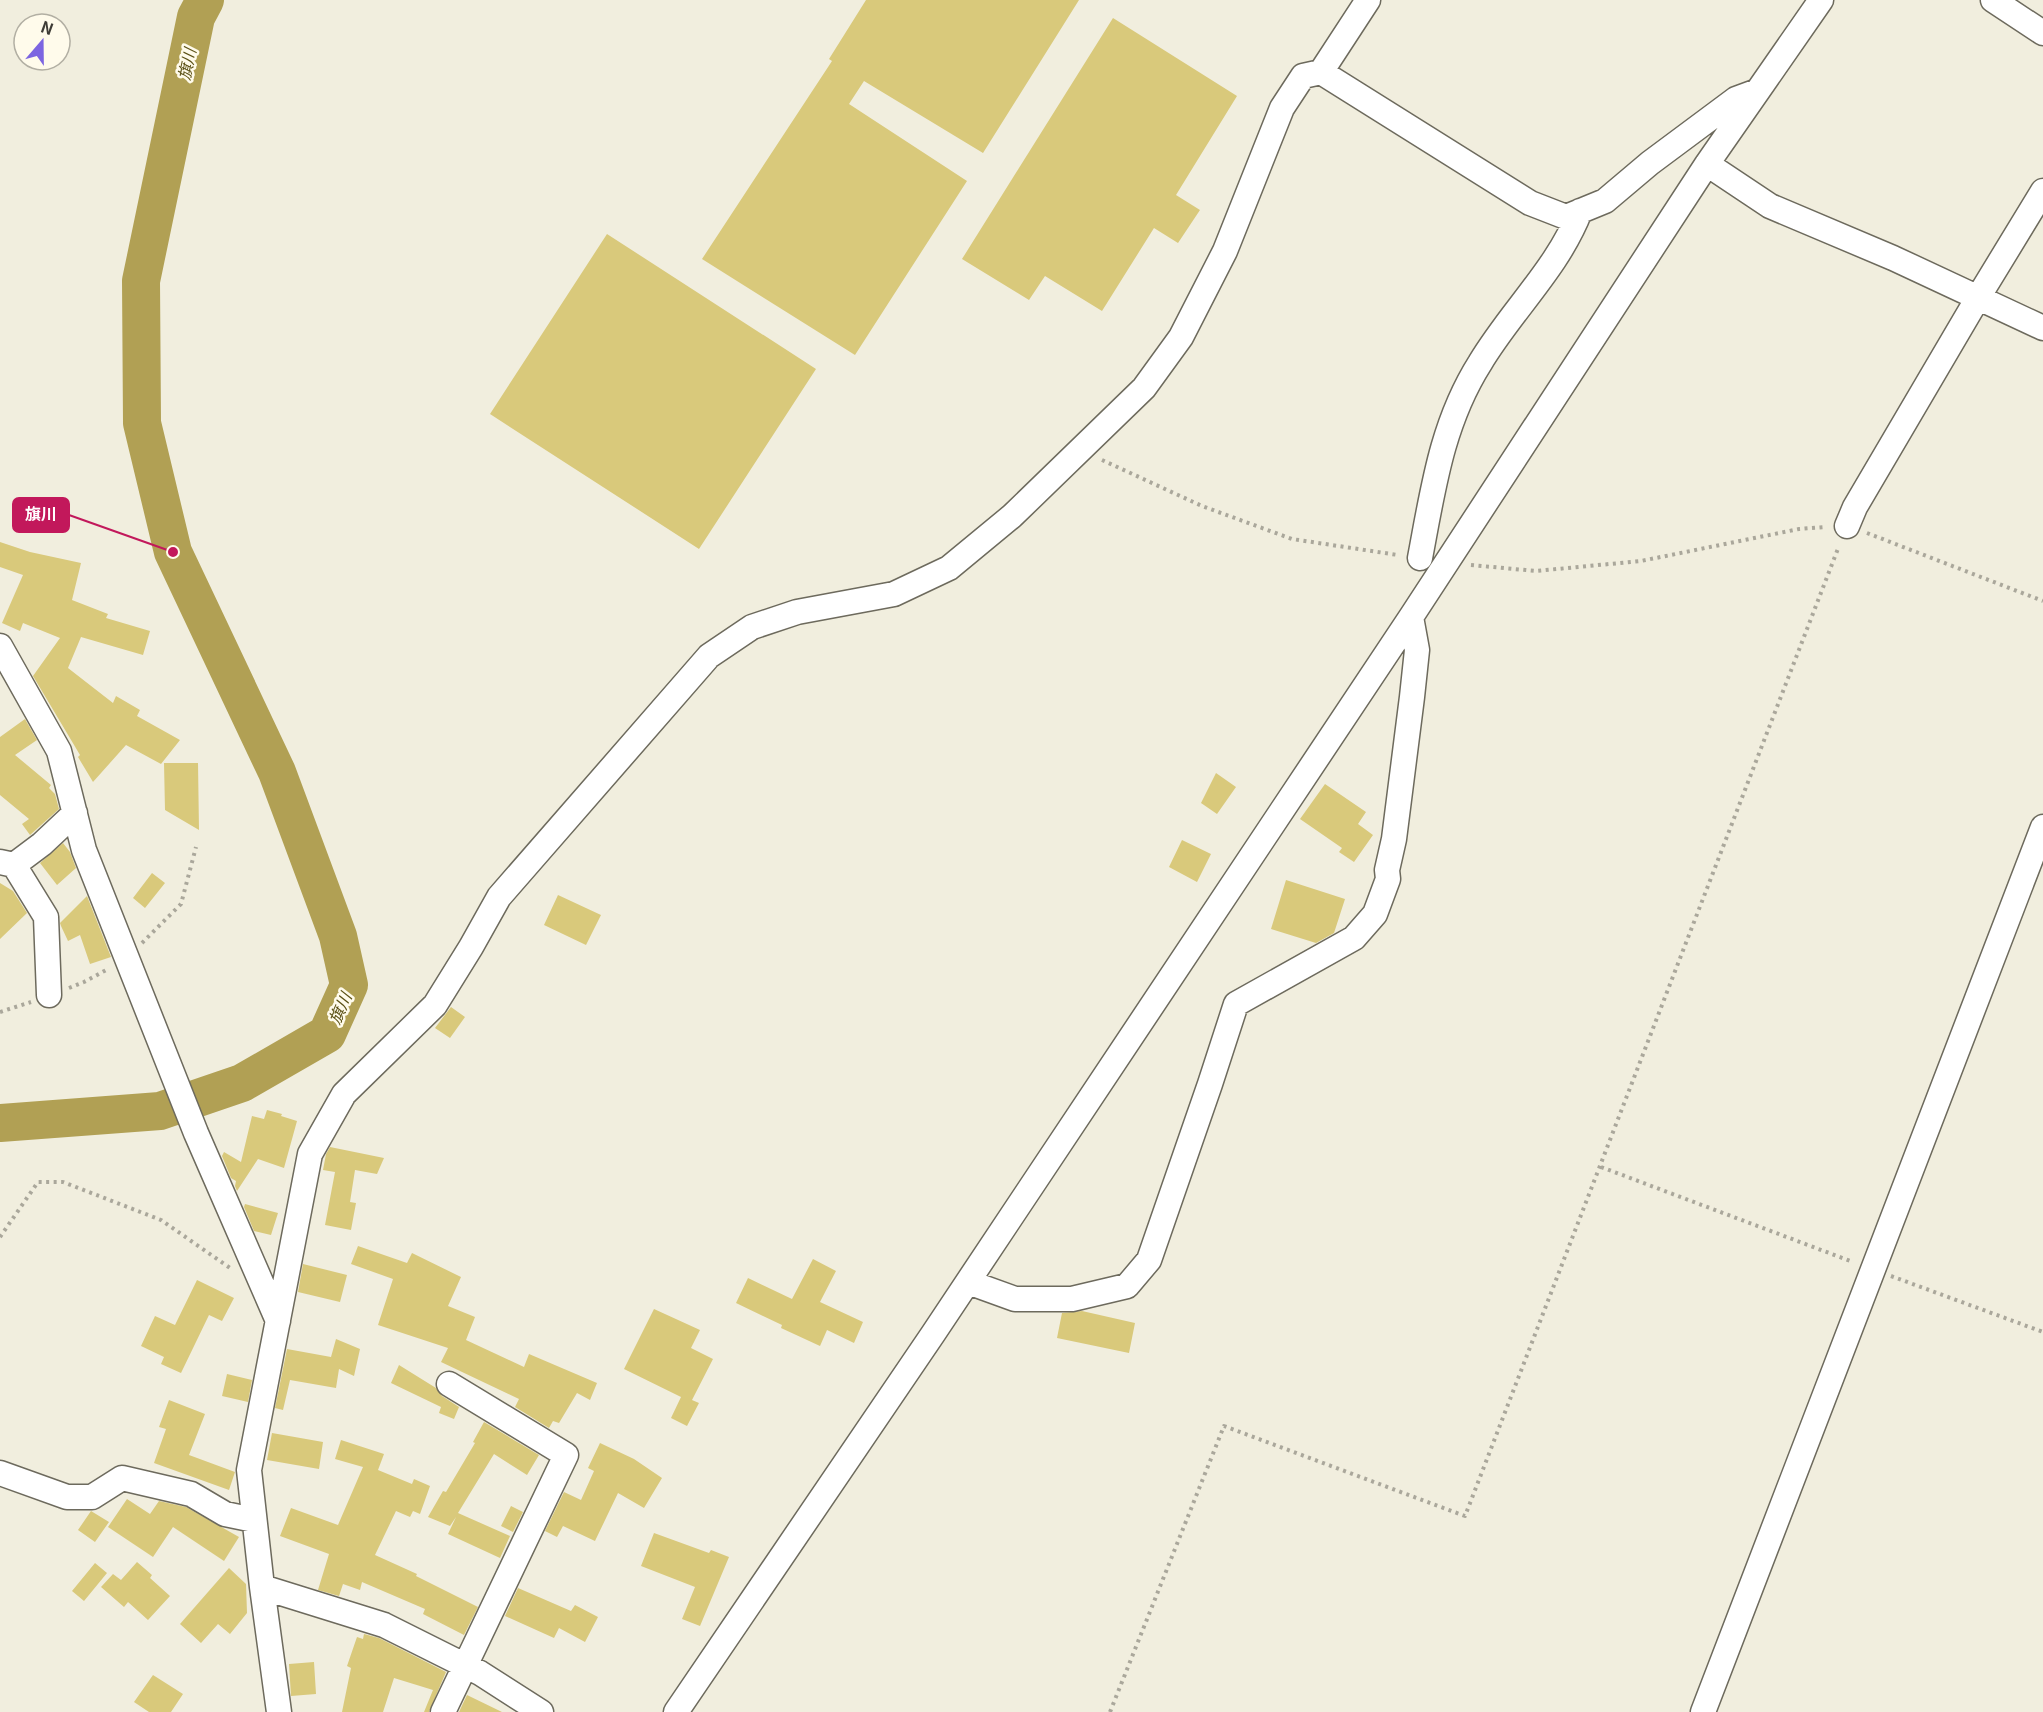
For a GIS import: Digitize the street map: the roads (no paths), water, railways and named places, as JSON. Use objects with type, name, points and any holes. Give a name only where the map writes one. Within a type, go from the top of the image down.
[{"type":"street","points":[[279,1712],[249,1470],[310,1154],[344,1094],[435,1005],[500,897],[709,656],[752,627],[797,612],[894,594],[949,568],[1012,516],[1144,388],[1181,337],[1225,251],[1282,108],[1303,76],[1321,72],[1368,0]]},
{"type":"street","points":[[676,1712],[968,1282],[1411,617],[1755,92],[1821,0]]},
{"type":"street","points":[[1993,0],[2043,33]]},
{"type":"street","points":[[1321,72],[1530,203],[1566,217],[1605,201],[1650,163],[1736,99],[1755,92]]},
{"type":"street","points":[[1707,164],[1770,206],[1979,296],[2043,328]]},
{"type":"street","points":[[1847,526],[1979,296],[2043,191]]},
{"type":"street","points":[[1420,558],[1436,476],[1454,412],[1480,363],[1562,248],[1580,211]]},
{"type":"street","points":[[968,1282],[1015,1299],[1072,1299],[1127,1286],[1149,1260],[1236,1004],[1354,938],[1375,914],[1388,879],[1387,870],[1394,839],[1414,679],[1417,650],[1411,617]]},
{"type":"street","points":[[0,646],[59,751],[84,850],[196,1133],[278,1321]]},
{"type":"street","points":[[49,995],[46,917],[7,864],[42,844],[75,813]]},
{"type":"street","points":[[1703,1712],[2043,827]]},
{"type":"street","points":[[443,1712],[566,1455],[449,1384]]},
{"type":"street","points":[[0,1473],[67,1497],[92,1497],[122,1478],[150,1483],[191,1494],[225,1514],[254,1520]]},
{"type":"street","points":[[262,1587],[384,1625],[466,1666],[541,1712]]},
{"type":"waterway","name":"旗川","points":[[0,1123],[160,1111],[242,1083],[327,1034],[349,985],[338,936],[277,772],[173,552],[142,423],[141,281],[196,17],[205,0]]},
{"type":"place","name":"旗川","points":[[173,552]]}]
